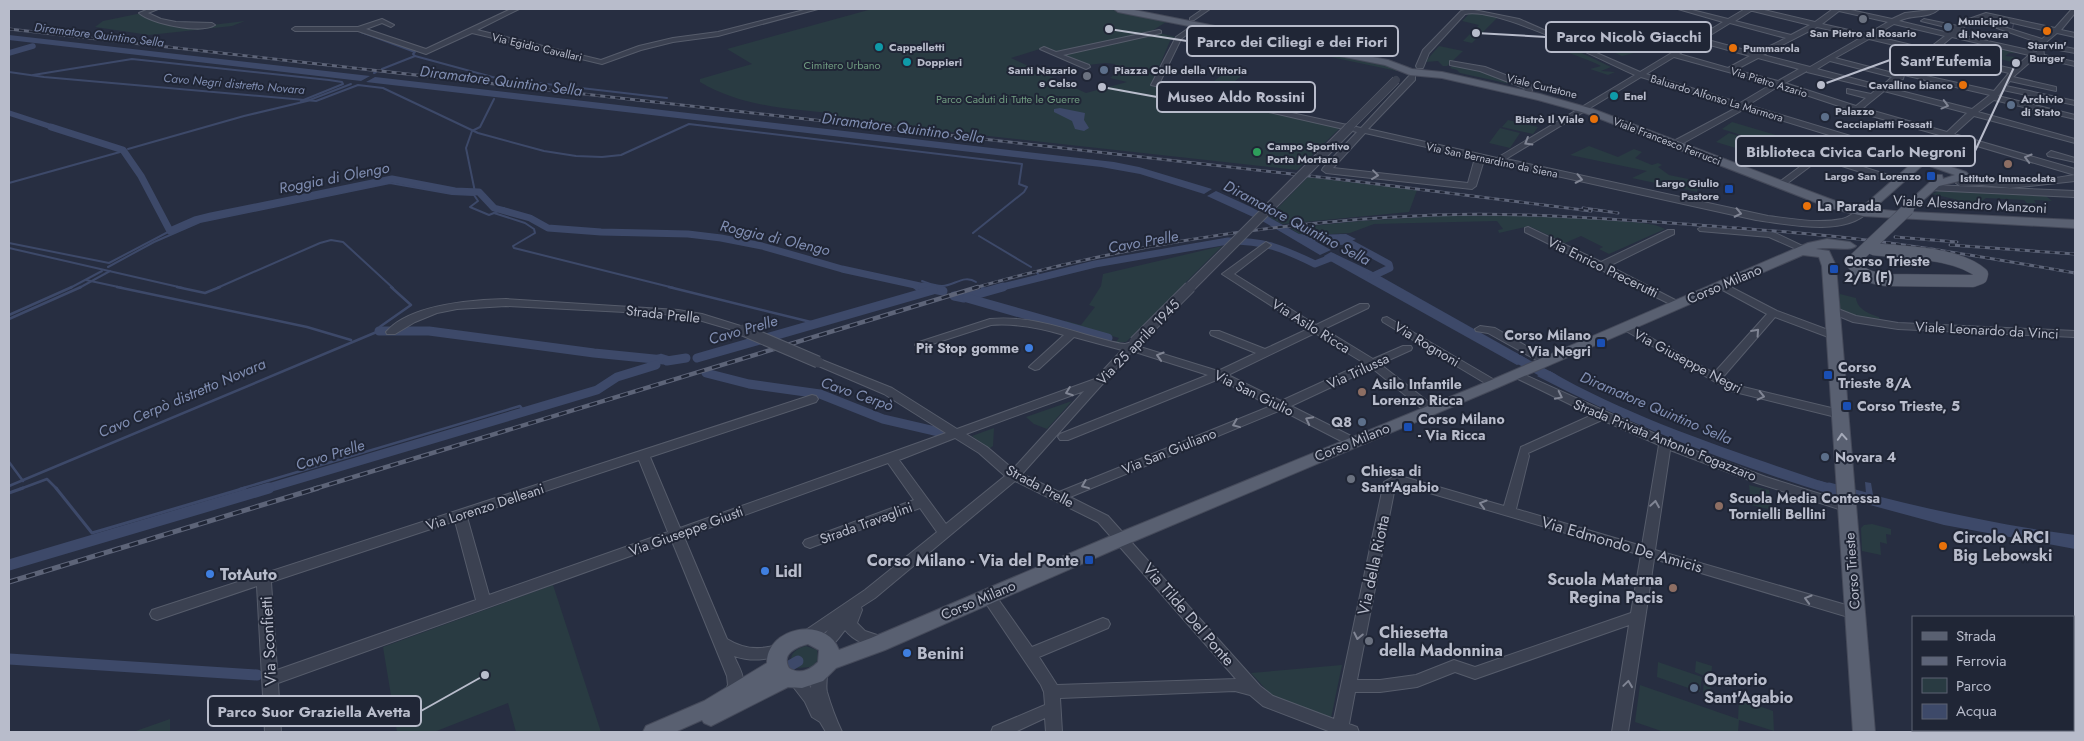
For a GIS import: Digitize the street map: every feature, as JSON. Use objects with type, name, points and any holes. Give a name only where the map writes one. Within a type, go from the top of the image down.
[{"type":"main road","name":"Viale Curtatone","points":[[1118,9],[1194,22]]},
{"type":"main road","name":"Viale Curtatone","points":[[1144,9],[1194,22],[1370,60],[1544,94],[1583,109]]},
{"type":"main road","name":"Viale Curtatone","points":[[1413,68],[1540,96],[1583,109]]},
{"type":"main road","name":"Viale Francesco Ferrucci","points":[[1583,109],[1781,184],[1850,209],[1864,212]]},
{"type":"main road","points":[[1864,212],[1919,162],[1962,174],[1961,177],[1933,186]]},
{"type":"main road","points":[[1933,186],[1935,180],[1948,169]]},
{"type":"main road","name":"Corso Milano","points":[[825,645],[851,655],[1352,442],[1520,373],[1819,244],[1827,243],[1850,246],[1873,249],[1961,262],[1979,270],[1982,278],[1973,281],[1892,281],[1870,277],[1857,270],[1853,264],[1854,260],[1908,209],[1933,186]]},
{"type":"main road","name":"Viale Alessandro Manzoni","points":[[1864,212],[2075,224]]},
{"type":"main road","points":[[1805,251],[1820,252],[1828,260],[1838,249],[1850,246]]},
{"type":"main road","name":"Corso Trieste","points":[[1828,260],[1864,732]]},
{"type":"main road","name":"Corso Milano","points":[[825,645],[838,648],[901,634]]},
{"type":"main road","points":[[676,732],[718,714],[758,685],[775,665],[790,640],[825,645],[806,679],[775,665]]},
{"type":"main road","points":[[654,732],[711,707],[732,693],[758,685]]},
{"type":"main road","points":[[662,732],[708,712],[711,707]]},
{"type":"street","points":[[155,9],[142,13],[159,22],[212,25]]},
{"type":"street","points":[[295,29],[359,30],[426,52],[516,9]]},
{"type":"street","name":"Via Egidio Cavallari","points":[[473,31],[602,62],[639,48],[673,40],[718,34],[814,9]]},
{"type":"street","points":[[1194,22],[1207,9]]},
{"type":"street","points":[[1472,9],[1463,10],[1426,52],[1363,131],[1326,170],[1472,186],[1480,157]]},
{"type":"street","name":"Baluardo Alfonso La Marmora","points":[[1472,9],[1510,17],[1641,75],[1919,162]]},
{"type":"street","points":[[1510,17],[1518,9]]},
{"type":"street","points":[[1681,9],[1791,37]]},
{"type":"street","points":[[1497,161],[1749,9]]},
{"type":"street","points":[[1753,9],[1931,51],[2053,88]]},
{"type":"street","points":[[1728,70],[1817,24],[1838,9],[2075,64]]},
{"type":"street","points":[[1675,144],[1905,15],[1930,12],[1936,9]]},
{"type":"street","points":[[2040,42],[2057,30],[2072,13]]},
{"type":"street","points":[[1991,16],[2040,42],[2075,51]]},
{"type":"street","points":[[1857,108],[1902,75],[1968,21],[1991,16],[2075,35]]},
{"type":"street","points":[[359,30],[382,21],[391,25]]},
{"type":"street","points":[[1924,21],[1959,28]]},
{"type":"street","name":"Via San Bernardino da Siena","points":[[1194,22],[1178,38],[1154,85],[1756,217],[1800,222],[1832,223],[1856,218],[1864,212]]},
{"type":"street","points":[[1056,54],[1160,32]]},
{"type":"street","points":[[1698,40],[2075,141]]},
{"type":"street","points":[[1919,162],[1994,96],[2012,75],[2041,53],[2040,42]]},
{"type":"street","points":[[1044,49],[1086,67]]},
{"type":"street","name":"Via Pietro Azario","points":[[1673,55],[1780,84],[2075,172]]},
{"type":"street","points":[[1830,58],[2075,117]]},
{"type":"street","points":[[1453,63],[1482,69],[1528,87],[1528,91]]},
{"type":"street","name":"Via 25 aprile 1945","points":[[825,645],[870,594],[1014,475],[1133,345],[1396,80],[1413,68]]},
{"type":"street","points":[[2002,87],[2075,103]]},
{"type":"street","points":[[1850,91],[1872,97]]},
{"type":"street","points":[[1781,184],[1839,140]]},
{"type":"street","points":[[2051,154],[2075,160]]},
{"type":"street","points":[[1507,155],[1514,164]]},
{"type":"street","points":[[1818,156],[1898,181]]},
{"type":"street","points":[[1948,169],[2020,185]]},
{"type":"street","points":[[1955,189],[1948,185],[1974,182],[2020,185],[2075,178]]},
{"type":"street","points":[[1933,186],[1955,189],[2075,194]]},
{"type":"street","points":[[1832,223],[1850,209]]},
{"type":"street","points":[[1703,229],[1771,234],[1805,251]]},
{"type":"street","name":"Via Enrico Precerutti","points":[[1528,230],[1678,304]]},
{"type":"street","points":[[1601,266],[1671,232]]},
{"type":"street","name":"Via Asilo Ricca","points":[[1266,246],[1227,274],[1373,364],[1431,410]]},
{"type":"street","points":[[1722,285],[1773,313],[1834,332]]},
{"type":"street","name":"Strada Prelle","points":[[392,331],[412,319],[445,309],[473,304],[507,303],[682,314],[713,320],[743,330],[888,391],[954,434],[983,450],[1014,475],[1103,519],[1122,539]]},
{"type":"street","points":[[1064,436],[1219,374],[1364,306]]},
{"type":"street","name":"Viale Leonardo da Vinci","points":[[1833,310],[1853,319],[1898,326]]},
{"type":"street","points":[[1715,379],[1773,313]]},
{"type":"street","name":"Via Rognoni","points":[[1386,320],[1494,384]]},
{"type":"street","name":"Via San Giulio","points":[[920,344],[990,322],[1045,322],[1071,334],[1121,347],[1133,345],[1219,374],[1352,442]]},
{"type":"street","name":"Viale Leonardo da Vinci","points":[[1834,332],[1843,325],[2075,334]]},
{"type":"street","name":"Via Giuseppe Negri","points":[[1624,327],[1715,379],[1743,392],[1840,414]]},
{"type":"street","points":[[1480,328],[1491,330],[1544,362]]},
{"type":"street","points":[[1215,332],[1265,353]]},
{"type":"street","points":[[1036,367],[1071,334]]},
{"type":"street","name":"Via Trilussa","points":[[1281,406],[1407,348]]},
{"type":"street","name":"Strada Privata Antonio Fogazzaro","points":[[1520,373],[1600,416],[1665,443],[1743,474],[1847,507]]},
{"type":"street","name":"Via Giuseppe Giusti","points":[[270,679],[891,458],[1100,381]]},
{"type":"street","name":"Via Lorenzo Delleani","points":[[157,614],[812,399]]},
{"type":"street","name":"Via San Giuliano","points":[[1058,496],[1281,406]]},
{"type":"street","points":[[1509,511],[1524,453],[1600,416]]},
{"type":"street","points":[[1620,732],[1665,443]]},
{"type":"street","points":[[642,455],[735,676],[736,686],[732,693]]},
{"type":"street","points":[[891,458],[944,532]]},
{"type":"street","name":"Via Edmondo De Amicis","points":[[1389,485],[1397,479],[1855,613]]},
{"type":"street","name":"Via della Riotta","points":[[1343,731],[1348,686],[1389,485]]},
{"type":"street","name":"Strada Travaglini","points":[[810,543],[923,502]]},
{"type":"street","points":[[460,515],[484,603]]},
{"type":"street","name":"Via Tilde Del Ponte","points":[[1122,539],[1255,690]]},
{"type":"street","name":"Via Sconfietti","points":[[264,579],[273,732]]},
{"type":"street","name":"Via 25 aprile 1945","points":[[825,645],[870,594]]},
{"type":"street","points":[[988,596],[1029,655],[1052,696],[1054,732]]},
{"type":"street","points":[[852,614],[849,624],[854,632],[859,636],[875,640]]},
{"type":"street","points":[[1348,686],[1380,686],[1417,681],[1454,666],[1475,673],[1638,616]]},
{"type":"street","points":[[1029,655],[1103,624]]},
{"type":"street","points":[[723,645],[734,654],[775,665],[810,696],[818,712],[826,717]]},
{"type":"street","points":[[825,645],[819,690],[826,708],[826,717],[834,732]]},
{"type":"street","points":[[999,732],[1052,696],[1235,686],[1255,690],[1268,701],[1343,731]]},
{"type":"green space","points":[[872,9],[1109,9],[1166,22],[1152,31],[1175,37],[1170,41],[1151,86],[1340,128],[1297,170],[826,118],[838,114],[750,102],[732,97],[700,82],[700,79],[752,64],[727,49]],"holes":[[[1046,47],[1088,65],[1115,64],[1118,71],[1110,78],[1127,82],[1086,93],[1011,58]]]},
{"type":"green space","points":[[1471,12],[1498,17],[1472,43],[1463,41],[1479,25],[1462,21]]},
{"type":"green space","points":[[142,13],[161,22],[212,25],[245,21],[232,26],[149,35],[95,27],[103,21]]},
{"type":"green space","points":[[1590,39],[1638,52],[1622,56],[1585,40]]},
{"type":"green space","points":[[1990,45],[2011,50],[2016,53],[2009,53],[2005,56],[2016,57],[2012,62],[1982,51]]},
{"type":"green space","points":[[1279,46],[1390,65],[1400,70],[1397,71]]},
{"type":"green space","points":[[1439,46],[1463,51],[1447,66],[1443,66],[1438,61],[1425,62]]},
{"type":"green space","points":[[1571,48],[1611,67],[1601,71],[1615,72],[1608,75],[1590,69],[1601,66],[1562,50]]},
{"type":"green space","points":[[1453,65],[1492,74],[1524,87],[1460,73],[1450,68]]},
{"type":"green space","points":[[1229,70],[1245,73],[1230,85],[1214,81]]},
{"type":"green space","points":[[1508,120],[1538,127],[1533,134],[1502,127]]},
{"type":"green space","points":[[1732,122],[1799,142],[1789,150],[1722,129]]},
{"type":"green space","points":[[1500,128],[1520,133],[1510,148],[1489,143]]},
{"type":"green space","points":[[1729,133],[1793,153],[1781,162],[1777,161],[1772,166],[1747,158],[1752,153],[1716,142]]},
{"type":"green space","points":[[1589,146],[1618,157],[1634,149],[1642,152],[1635,158],[1652,165],[1658,163],[1662,165],[1658,167],[1669,175],[1698,181],[1705,186],[1702,189],[1698,188],[1697,192],[1632,178],[1647,171],[1570,155]]},
{"type":"green space","points":[[1308,177],[1417,190],[1409,212],[1282,224],[1269,217]]},
{"type":"green space","points":[[1939,191],[2046,196],[2052,201],[2034,200],[2036,203],[2027,203],[2024,200],[1986,198],[1979,203],[1953,202],[1954,199],[1932,194]]},
{"type":"green space","points":[[1443,216],[1531,216],[1598,219],[1643,223],[1665,229],[1609,254],[1599,249],[1603,247],[1581,236],[1565,243],[1529,226],[1499,233],[1498,230],[1503,229],[1497,221],[1374,224],[1350,233],[1314,235],[1299,234],[1290,228],[1360,221]]},
{"type":"green space","points":[[1222,246],[1126,342],[1116,342],[1119,338],[1064,323],[1066,321],[1081,325],[1095,307],[1089,305],[1101,286],[1103,274]]},
{"type":"green space","points":[[1840,294],[1856,298],[1861,308],[1879,317],[1880,320],[1859,317],[1839,308]]},
{"type":"green space","points":[[1072,401],[1047,429],[1034,424],[1026,417]]},
{"type":"green space","points":[[994,428],[993,446],[989,449],[972,436]]},
{"type":"green space","points":[[1749,485],[1769,490],[1772,510],[1751,505]]},
{"type":"green space","points":[[1872,524],[1891,529],[1891,535],[1886,534],[1887,544],[1880,542],[1881,555],[1862,551],[1861,528],[1864,525]]},
{"type":"green space","points":[[553,585],[601,732],[516,732],[508,703],[434,732],[397,732],[383,647]]},
{"type":"green space","points":[[806,646],[817,650],[818,660],[812,667],[797,668],[791,662],[792,656],[797,650]]},
{"type":"green space","points":[[1696,661],[1712,666],[1710,697],[1703,694],[1704,676],[1695,672]]},
{"type":"green space","points":[[1658,662],[1702,677],[1700,692],[1657,677]]},
{"type":"green space","points":[[1342,665],[1331,718],[1273,697],[1251,673]]},
{"type":"green space","points":[[1640,685],[1738,719],[1739,699],[1773,711],[1774,731],[1739,720],[1738,732],[1664,732],[1635,722]]},
{"type":"green space","points":[[170,719],[170,732],[133,732]]},
{"type":"water","points":[[9,35],[370,76],[361,81],[9,40]]},
{"type":"water","points":[[375,77],[1114,162],[1139,167],[1212,189],[1204,194],[1140,174],[1101,167],[366,82]]},
{"type":"water","points":[[1060,108],[1085,113],[1084,120],[1089,128],[1084,131],[1075,129],[1072,121],[1054,112],[1054,109]]},
{"type":"water","points":[[1216,191],[1251,207],[1299,234],[1346,234],[1356,239],[1342,245],[1315,241],[1331,250],[1320,255],[1264,222],[1207,196]]},
{"type":"water","points":[[1331,252],[1371,271],[1529,360],[1517,365],[1325,258],[1324,256]]},
{"type":"water","points":[[1545,371],[1550,371],[1616,405],[1686,434],[1829,484],[1830,494],[1717,456],[1644,427],[1537,376]]},
{"type":"water","points":[[1865,482],[1871,483],[1873,495],[1973,518],[2075,535],[2075,549],[1944,525],[1859,502],[1858,492],[1866,493]]},
{"type":"waterway","points":[[361,32],[415,52],[413,54],[415,56]]},
{"type":"waterway","points":[[9,53],[33,46]]},
{"type":"waterway","points":[[382,69],[415,56]]},
{"type":"waterway","points":[[415,56],[496,78],[667,98]]},
{"type":"waterway","points":[[33,75],[132,59],[329,80],[342,82],[343,84],[304,100]]},
{"type":"waterway","name":"Cavo Negri distretto Novara","points":[[9,72],[44,77],[304,100]]},
{"type":"waterway","name":"Cavo Negri distretto Novara","points":[[309,100],[351,84]]},
{"type":"waterway","name":"Cavo Negri distretto Novara","points":[[309,100],[316,101],[358,85],[383,88],[473,131]]},
{"type":"waterway","points":[[473,131],[480,127],[494,99]]},
{"type":"waterway","name":"Cavo Negri distretto Novara","points":[[304,100],[309,100]]},
{"type":"waterway","points":[[128,149],[244,116],[309,100]]},
{"type":"waterway","name":"Roggia di Olengo","points":[[9,113],[55,128]]},
{"type":"waterway","name":"Cavo Negri distretto Novara","points":[[473,131],[544,151],[576,156],[602,157],[621,155],[689,124],[1022,164],[1019,184],[1027,187],[1024,192],[973,233]]},
{"type":"waterway","name":"Roggia di Olengo","points":[[51,127],[123,150],[141,176],[170,231],[195,220],[211,216],[392,179],[455,191],[479,192],[494,208],[530,218],[548,228],[601,232],[688,234],[721,238],[762,246],[842,269],[929,288]]},
{"type":"waterway","points":[[473,131],[466,148],[475,192]]},
{"type":"waterway","points":[[9,183],[120,152]]},
{"type":"waterway","name":"Roggia di Olengo","points":[[108,267],[154,242],[200,222],[390,183],[452,194],[474,195],[478,201],[470,207],[489,215],[494,213]]},
{"type":"waterway","name":"Roggia di Olengo","points":[[494,213],[504,208]]},
{"type":"waterway","points":[[494,213],[525,223],[534,229],[535,233],[513,246],[514,248],[674,288]]},
{"type":"waterway","points":[[9,243],[109,263],[170,231]]},
{"type":"waterway","name":"Cavo Negri distretto Novara","points":[[979,236],[1031,267]]},
{"type":"waterway","points":[[1341,238],[1389,264],[1390,268],[1371,277]]},
{"type":"waterway","name":"Cavo Cerpò distretto Novara","points":[[217,288],[320,243],[331,240],[343,242],[393,288]]},
{"type":"waterway","name":"Cavo Prelle","points":[[998,288],[1095,264],[1228,241],[1263,244],[1315,264],[1333,257]]},
{"type":"waterway","name":"Cavo Cerpò distretto Novara","points":[[9,248],[110,271]]},
{"type":"waterway","name":"Cavo Cerpò distretto Novara","points":[[71,287],[102,271]]},
{"type":"waterway","name":"Cavo Cerpò distretto Novara","points":[[91,281],[110,271]]},
{"type":"waterway","name":"Cavo Cerpò distretto Novara","points":[[110,271],[183,288]]},
{"type":"waterway","name":"Cavo Negri distretto Novara","points":[[1037,273],[1040,276]]},
{"type":"waterway","points":[[922,281],[942,286],[967,279],[976,282]]},
{"type":"waterway","name":"Cavo Cerpò distretto Novara","points":[[86,280],[91,281]]},
{"type":"waterway","name":"Cavo Cerpò distretto Novara","points":[[80,287],[91,281]]},
{"type":"waterway","name":"Cavo Cerpò distretto Novara","points":[[91,281],[123,288]]},
{"type":"waterway","name":"Roggia di Olengo","points":[[911,284],[914,287]]},
{"type":"waterway","name":"Cavo Cerpò distretto Novara","points":[[9,315],[71,287]]},
{"type":"waterway","name":"Cavo Cerpò distretto Novara","points":[[9,319],[80,287]]},
{"type":"waterway","name":"Cavo Cerpò distretto Novara","points":[[117,287],[307,327],[351,340]]},
{"type":"waterway","name":"Cavo Cerpò distretto Novara","points":[[177,287],[205,293],[220,287]]},
{"type":"waterway","name":"Cavo Cerpò distretto Novara","points":[[23,480],[379,331],[377,330],[381,326],[411,305],[391,287]]},
{"type":"waterway","points":[[669,287],[815,323]]},
{"type":"waterway","name":"Cavo Prelle","points":[[914,287],[920,292]]},
{"type":"waterway","name":"Roggia di Olengo","points":[[923,287],[943,291]]},
{"type":"waterway","name":"Cavo Prelle","points":[[954,296],[964,298],[1003,287]]},
{"type":"waterway","name":"Cavo Prelle","points":[[982,288],[989,290]]},
{"type":"waterway","name":"Cavo Prelle","points":[[697,358],[933,290]]},
{"type":"waterway","name":"Roggia di Olengo","points":[[967,298],[1108,338]]},
{"type":"waterway","name":"Cavo Cerpò distretto Novara","points":[[379,331],[429,331],[594,353],[664,360]]},
{"type":"waterway","name":"Cavo Cerpò","points":[[654,357],[661,355],[674,359]]},
{"type":"waterway","name":"Diramatore Quintino Sella","points":[[1514,357],[1553,378]]},
{"type":"waterway","name":"Cavo Prelle","points":[[667,361],[686,358]]},
{"type":"waterway","name":"Cavo Prelle","points":[[265,489],[597,390],[617,377],[656,365]]},
{"type":"waterway","name":"Cavo Cerpò","points":[[706,373],[749,384],[820,394],[883,419],[939,432]]},
{"type":"waterway","points":[[240,489],[520,406],[524,411]]},
{"type":"waterway","name":"Cavo Cerpò distretto Novara","points":[[9,462],[23,480]]},
{"type":"waterway","points":[[20,489],[47,479],[56,488]]},
{"type":"waterway","name":"Cavo Cerpò distretto Novara","points":[[9,486],[23,480]]},
{"type":"waterway","name":"Diramatore Quintino Sella","points":[[1819,485],[1833,489]]},
{"type":"waterway","points":[[9,493],[23,488]]},
{"type":"waterway","points":[[56,488],[92,533],[245,488]]},
{"type":"waterway","name":"Cavo Prelle","points":[[9,565],[269,488]]},
{"type":"waterway","name":"Diramatore Quintino Sella","points":[[1829,488],[1870,499]]},
{"type":"waterway","points":[[9,659],[257,675]]},
{"type":"waterway","points":[[779,672],[798,661]]},
{"type":"tunnel","points":[[2008,20],[2005,23],[2014,25]]},
{"type":"railway","points":[[9,29],[1345,180],[1591,211]]},
{"type":"railway","points":[[1583,208],[1618,213]]},
{"type":"railway","points":[[974,288],[1088,259],[1261,229],[1378,218],[1465,214],[1583,217],[1817,235],[1925,248],[2075,273]]},
{"type":"railway","points":[[1895,237],[1957,242]]},
{"type":"railway","points":[[1950,245],[2075,254]]},
{"type":"railway","points":[[314,489],[978,287]]},
{"type":"railway","points":[[9,582],[318,488]]},
{"type":"place","name":"San Pietro al Rosario","points":[[1863,19]]},
{"type":"place","name":"Municipio di Novara","points":[[1948,27]]},
{"type":"place","name":"Parco dei Ciliegi e dei Fiori","points":[[1109,29]]},
{"type":"place","name":"Starvin' Burger","points":[[2047,31]]},
{"type":"place","name":"Parco Nicolò Giacchi","points":[[1476,33]]},
{"type":"place","name":"Cappelletti","points":[[879,47]]},
{"type":"place","name":"Pummarola","points":[[1733,48]]},
{"type":"place","name":"Doppieri","points":[[907,62]]},
{"type":"place","name":"Biblioteca Civica Carlo Negroni","points":[[2016,63]]},
{"type":"place","name":"Piazza Colle della Vittoria","points":[[1104,70]]},
{"type":"place","name":"Santi Nazario e Celso","points":[[1087,76]]},
{"type":"place","name":"Sant'Eufemia","points":[[1821,85]]},
{"type":"place","name":"Cavallino bianco","points":[[1963,85]]},
{"type":"place","name":"Museo Aldo Rossini","points":[[1102,87]]},
{"type":"place","name":"Enel","points":[[1614,96]]},
{"type":"place","name":"Archivio di Stato","points":[[2011,105]]},
{"type":"place","name":"Palazzo Cacciapiatti Fossati","points":[[1825,117]]},
{"type":"place","name":"Bistrò Il Viale","points":[[1594,119]]},
{"type":"place","name":"Campo Sportivo Porta Mortara","points":[[1257,152]]},
{"type":"place","name":"Istituto Immacolata","points":[[2008,164]]},
{"type":"place","name":"Largo San Lorenzo","points":[[1931,176]]},
{"type":"place","name":"Largo Giulio Pastore","points":[[1729,189]]},
{"type":"place","name":"La Parada","points":[[1807,206]]},
{"type":"place","name":"Corso Trieste 2/B (F)","points":[[1834,269]]},
{"type":"place","name":"Corso Milano - Via Negri","points":[[1601,343]]},
{"type":"place","name":"Pit Stop gomme","points":[[1029,348]]},
{"type":"place","name":"Corso Trieste 8/A","points":[[1828,375]]},
{"type":"place","name":"Asilo Infantile Lorenzo Ricca","points":[[1362,392]]},
{"type":"place","name":"Corso Trieste, 5","points":[[1847,406]]},
{"type":"place","name":"Q8","points":[[1362,422]]},
{"type":"place","name":"Corso Milano - Via Ricca","points":[[1408,427]]},
{"type":"place","name":"Novara 4","points":[[1825,457]]},
{"type":"place","name":"Chiesa di Sant'Agabio","points":[[1351,479]]},
{"type":"place","name":"Scuola Media Contessa Tornielli Bellini","points":[[1719,506]]},
{"type":"place","name":"Circolo ARCI Big Lebowski","points":[[1943,546]]},
{"type":"place","name":"Corso Milano - Via del Ponte","points":[[1089,560]]},
{"type":"place","name":"Lidl","points":[[765,571]]},
{"type":"place","name":"TotAuto","points":[[210,574]]},
{"type":"place","name":"Scuola Materna Regina Pacis","points":[[1673,588]]},
{"type":"place","name":"Chiesetta della Madonnina","points":[[1369,641]]},
{"type":"place","name":"Benini","points":[[907,653]]},
{"type":"place","name":"Parco Suor Graziella Avetta","points":[[485,675]]},
{"type":"place","name":"Oratorio Sant'Agabio","points":[[1694,688]]},
{"type":"park label","name":"Cimitero Urbano","points":[[842,65]]},
{"type":"park label","name":"Parco Caduti di Tutte le Guerre","points":[[1008,99]]}]
